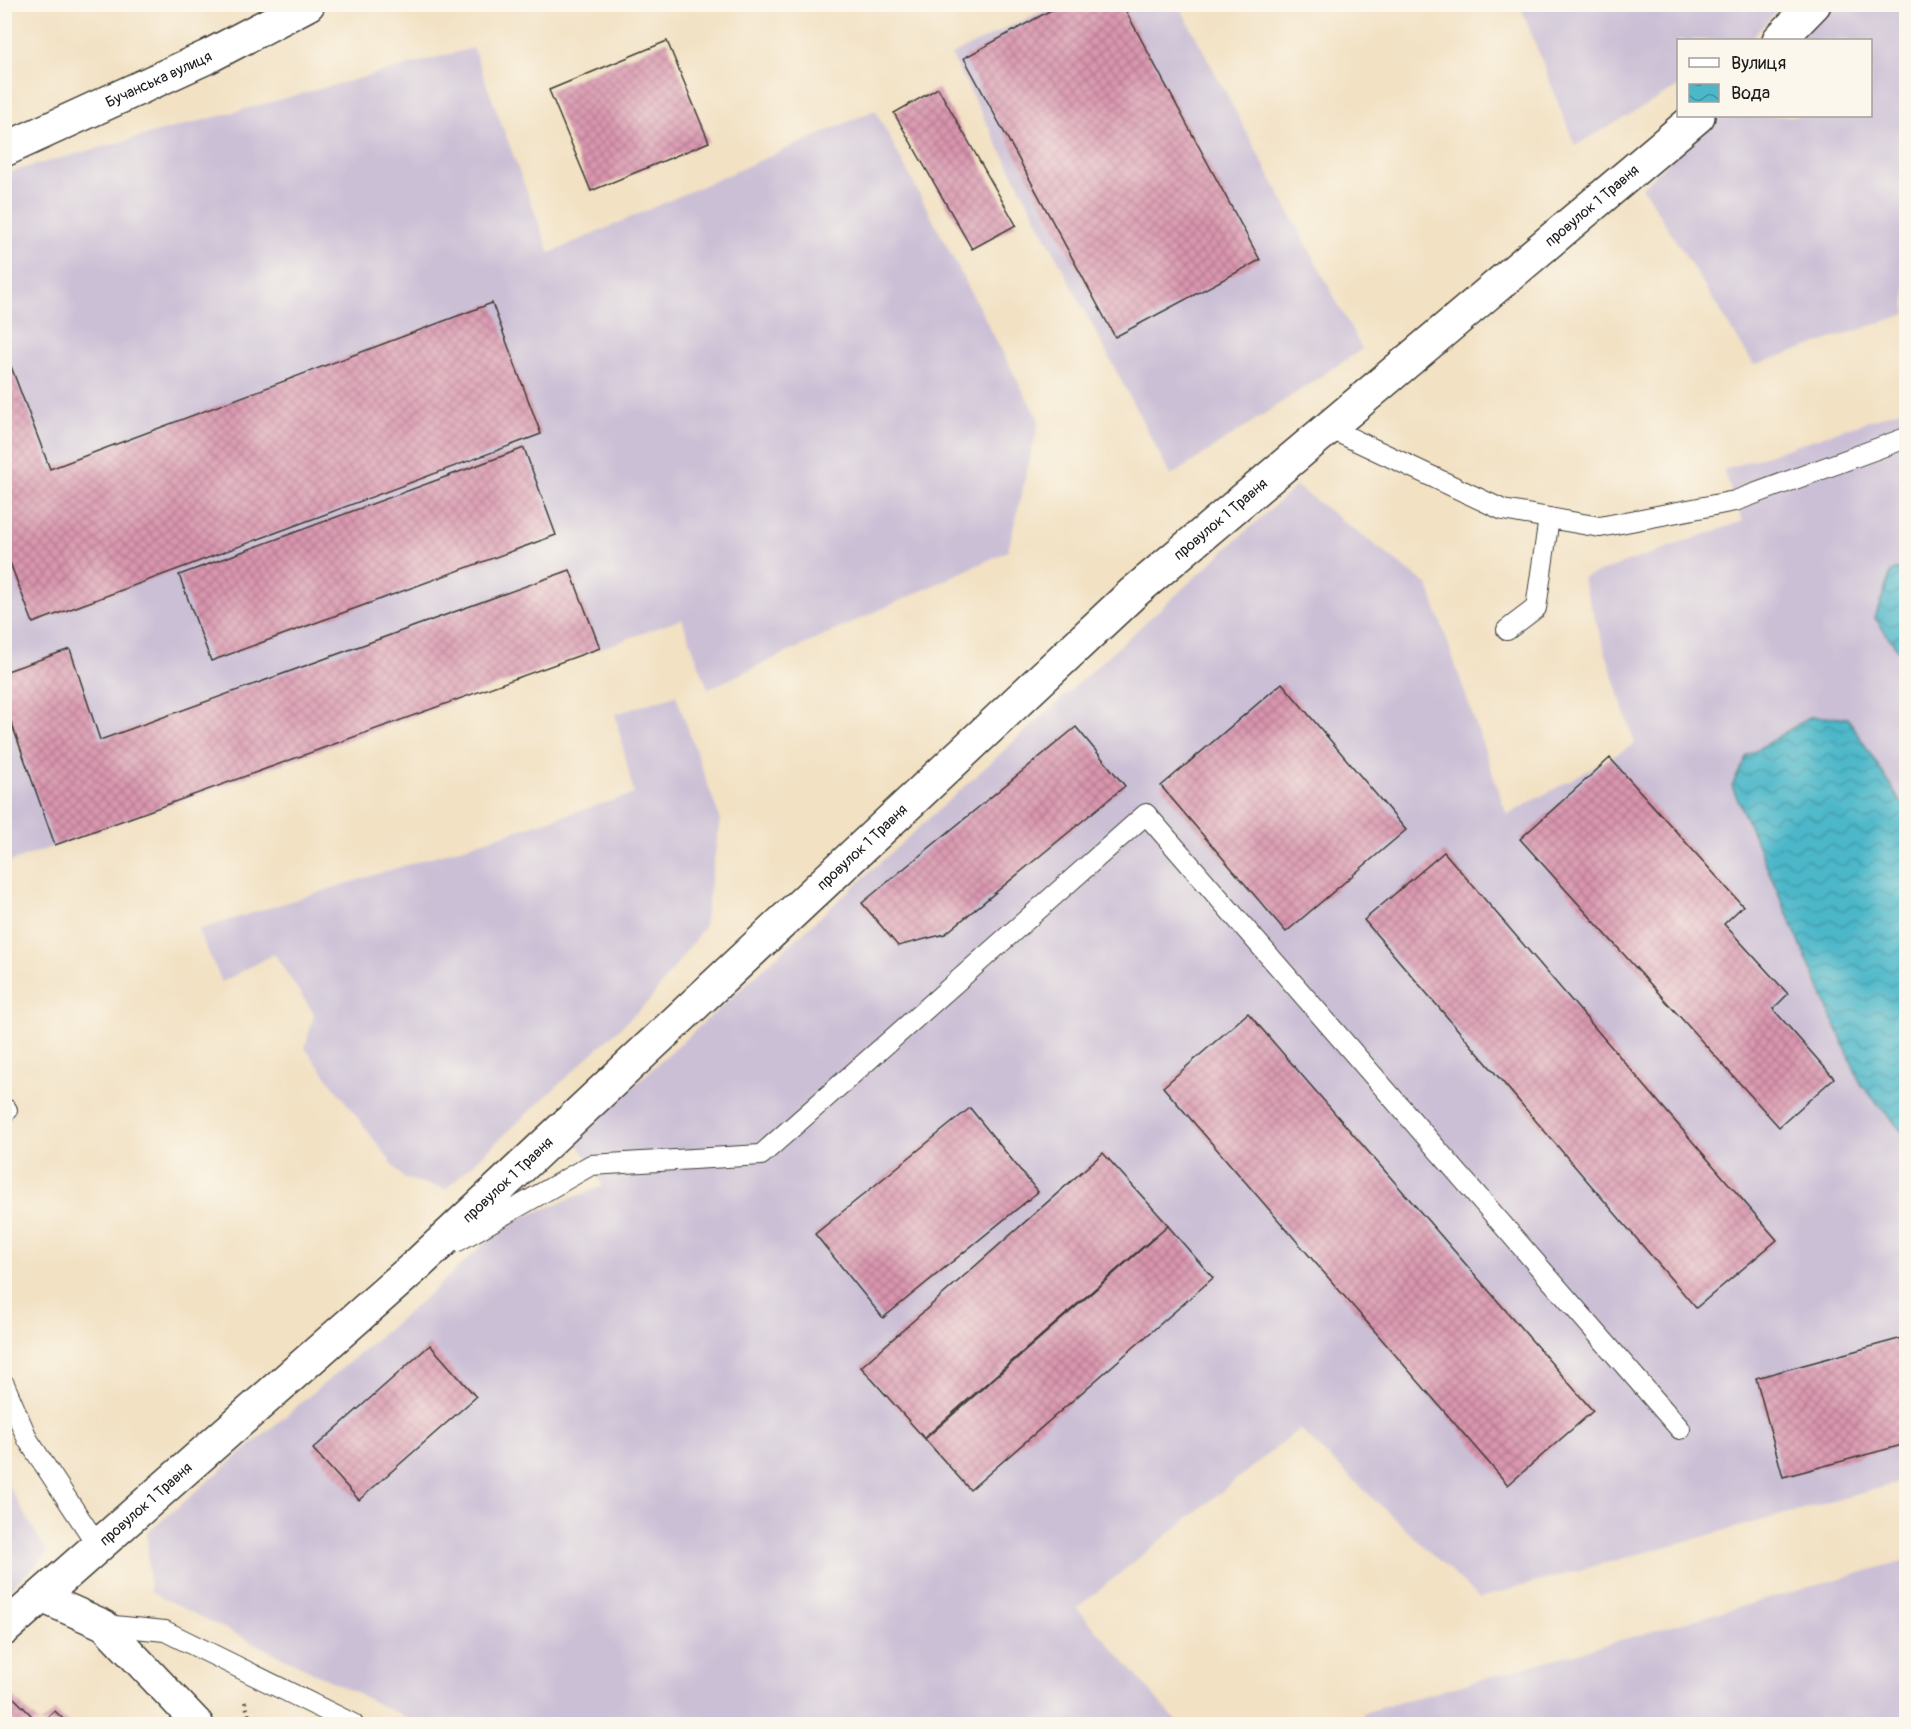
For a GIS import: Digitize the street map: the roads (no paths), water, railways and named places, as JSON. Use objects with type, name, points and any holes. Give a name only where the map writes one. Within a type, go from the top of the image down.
[{"type":"street","name":"Бучанська вулиця","points":[[4,150],[207,57],[308,4]]},
{"type":"street","points":[[1780,39],[1814,4]]},
{"type":"street","name":"провулок 1 Травня","points":[[8,1622],[41,1597],[419,1263],[1133,593],[1697,117]]},
{"type":"street","points":[[41,1597],[104,1625],[198,1725]]},
{"type":"lane","points":[[1329,428],[1503,510],[1600,527],[1735,501],[1906,438]]},
{"type":"lane","points":[[1507,630],[1536,608],[1549,518]]},
{"type":"lane","points":[[419,1263],[591,1165],[761,1155],[1146,814],[1680,1429]]},
{"type":"lane","points":[[4,1384],[28,1440],[98,1546]]},
{"type":"lane","points":[[104,1625],[165,1631],[353,1725]]},
{"type":"water","points":[[1906,566],[1906,661],[1875,618],[1891,572]]},
{"type":"water","points":[[1810,717],[1848,718],[1906,810],[1906,1136],[1861,1084],[1732,786],[1747,756]]}]
